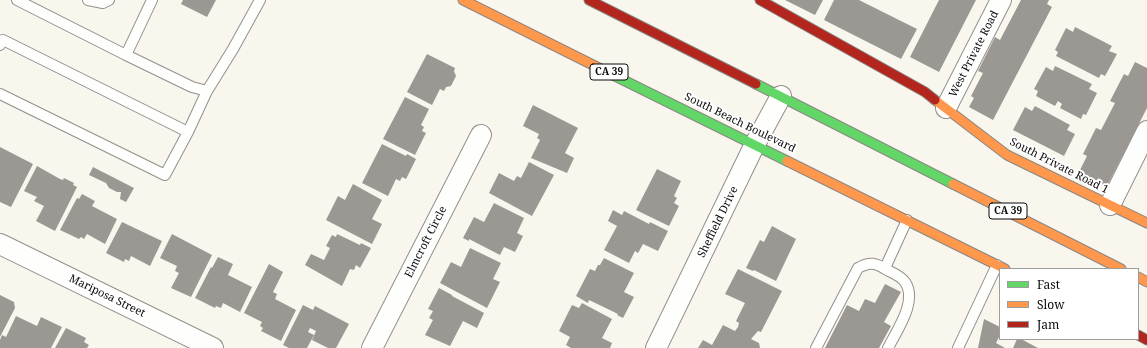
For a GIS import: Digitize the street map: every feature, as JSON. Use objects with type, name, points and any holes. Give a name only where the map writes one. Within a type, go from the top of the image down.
[{"type":"main road","name":"South Beach Boulevard","points":[[464,0],[1001,267]]},
{"type":"main road","name":"CA 39","points":[[589,0],[1119,268]]},
{"type":"main road","name":"South Private Road 1","points":[[760,0],[925,92],[1007,155],[1147,223]]},
{"type":"street","name":"West Private Road","points":[[946,108],[1001,0]]},
{"type":"street","name":"Sheffield Drive","points":[[656,348],[755,144],[781,96]]},
{"type":"street","points":[[1110,205],[1147,131]]},
{"type":"street","name":"Elmcroft Circle","points":[[372,348],[481,135]]},
{"type":"street","name":"Mariposa Street","points":[[0,244],[213,348]]},
{"type":"lane","points":[[17,0],[36,5],[126,55],[192,87],[207,91]]},
{"type":"lane","points":[[88,0],[103,3],[109,0]]},
{"type":"lane","points":[[126,55],[152,0]]},
{"type":"lane","points":[[0,94],[165,175],[188,132],[207,91],[233,49],[260,0]]},
{"type":"lane","points":[[0,45],[3,40],[188,132]]},
{"type":"lane","points":[[885,268],[907,220]]},
{"type":"lane","points":[[816,348],[858,268],[866,263],[875,264],[885,268],[902,278],[909,289],[910,296],[906,311],[888,348]]},
{"type":"lane","points":[[958,348],[999,271]]},
{"type":"building","points":[[183,0],[216,0],[207,17],[181,4]]},
{"type":"building","points":[[785,0],[823,0],[815,15]]},
{"type":"building","points":[[834,0],[859,0],[917,29],[901,59],[824,20]]},
{"type":"building","points":[[939,0],[976,0],[939,72],[910,57]]},
{"type":"building","points":[[1021,0],[1049,0],[1047,4],[1052,7],[993,120],[969,107],[974,98],[971,96],[983,73],[978,71],[995,37],[1000,40]]},
{"type":"building","points":[[1075,27],[1112,46],[1109,51],[1117,54],[1105,76],[1101,74],[1099,78],[1056,56],[1058,52],[1055,50],[1066,28],[1073,32]]},
{"type":"building","points":[[427,54],[455,68],[454,71],[456,76],[451,86],[446,87],[444,91],[440,89],[432,105],[407,92]]},
{"type":"building","points":[[1135,62],[1147,68],[1147,108],[1107,186],[1079,172],[1087,156],[1083,154],[1096,128],[1101,130],[1115,103],[1110,101],[1124,74],[1128,76]]},
{"type":"building","points":[[1055,66],[1092,84],[1089,89],[1097,93],[1086,115],[1083,114],[1081,119],[1060,108],[1062,104],[1058,101],[1055,106],[1036,96],[1038,91],[1034,89],[1046,67],[1053,71]]},
{"type":"building","points":[[405,97],[429,109],[421,125],[424,127],[422,131],[426,133],[415,155],[383,139]]},
{"type":"building","points":[[533,105],[578,128],[565,153],[574,158],[567,173],[531,158],[540,140],[537,138],[539,134],[523,126]]},
{"type":"building","points":[[1035,106],[1070,125],[1067,130],[1075,134],[1064,156],[1013,130],[1025,107],[1032,111]]},
{"type":"building","points":[[382,144],[406,156],[407,154],[416,159],[406,179],[402,177],[400,181],[396,179],[388,196],[362,183]]},
{"type":"building","points":[[0,147],[33,164],[11,207],[0,202]]},
{"type":"building","points":[[529,162],[554,175],[532,216],[489,193],[499,173],[514,181],[517,176],[521,178]]},
{"type":"building","points":[[37,166],[60,179],[63,180],[64,178],[74,183],[73,185],[77,187],[55,231],[36,221],[44,206],[34,201],[37,197],[24,191]]},
{"type":"building","points":[[93,167],[134,188],[126,202],[120,199],[121,192],[117,192],[109,188],[106,183],[89,175]]},
{"type":"building","points":[[657,169],[681,181],[674,196],[677,198],[674,203],[679,206],[669,226],[636,210]]},
{"type":"building","points":[[353,184],[382,200],[372,219],[382,224],[372,244],[326,220],[338,196],[345,200]]},
{"type":"building","points":[[82,194],[95,201],[92,206],[117,219],[105,244],[87,234],[84,239],[81,237],[79,239],[60,230],[77,198],[79,199]]},
{"type":"building","points":[[494,203],[524,218],[517,233],[523,236],[515,252],[504,247],[500,255],[469,239],[469,241],[463,238],[474,217],[484,222]]},
{"type":"building","points":[[613,210],[622,215],[624,211],[649,224],[650,222],[668,231],[658,251],[643,244],[638,253],[635,251],[629,263],[604,250],[617,226],[608,221]]},
{"type":"building","points":[[122,222],[162,241],[150,266],[131,256],[129,261],[125,259],[124,262],[106,253]]},
{"type":"building","points":[[772,226],[796,239],[776,281],[754,270],[753,271],[746,268],[760,240],[764,242]]},
{"type":"building","points":[[172,234],[212,255],[191,297],[171,288],[179,273],[175,271],[177,266],[160,258]]},
{"type":"building","points":[[337,234],[360,245],[361,243],[371,248],[360,268],[356,265],[354,270],[350,269],[342,286],[305,265],[311,254],[324,260],[330,248],[326,246],[332,235],[336,237]]},
{"type":"building","points":[[470,248],[501,263],[493,279],[500,282],[487,308],[440,283],[451,262],[461,267]]},
{"type":"building","points":[[218,257],[233,264],[228,275],[252,287],[240,312],[223,303],[221,308],[216,306],[215,308],[195,298],[211,267],[212,268]]},
{"type":"building","points":[[604,258],[634,273],[624,292],[634,297],[623,318],[589,300],[588,303],[576,296],[590,269],[595,271]]},
{"type":"building","points":[[269,264],[283,272],[273,292],[277,294],[275,299],[296,310],[281,341],[261,331],[263,328],[260,326],[262,322],[244,313]]},
{"type":"building","points":[[738,269],[782,291],[761,332],[758,331],[751,339],[759,343],[760,348],[698,348],[703,340],[712,345],[723,325],[735,331],[738,327],[739,323],[736,321],[745,303],[725,294]]},
{"type":"building","points":[[885,284],[901,292],[884,322],[891,326],[879,348],[825,348],[847,305],[859,311],[865,299],[875,303]]},
{"type":"building","points":[[439,288],[484,313],[477,328],[463,321],[450,346],[425,335],[433,320],[429,318],[433,311],[428,309]]},
{"type":"building","points":[[0,295],[14,302],[15,308],[0,337]]},
{"type":"building","points":[[582,303],[612,319],[602,338],[612,343],[610,348],[571,348],[566,345],[570,337],[559,331],[572,305],[579,308]]},
{"type":"building","points":[[303,305],[313,310],[315,306],[349,324],[336,348],[328,348],[312,340],[316,331],[310,328],[308,332],[314,335],[307,348],[289,348],[283,345]]},
{"type":"building","points":[[16,316],[37,326],[41,317],[62,327],[51,348],[0,348],[0,340],[2,335],[6,337]]},
{"type":"building","points":[[984,319],[999,326],[999,337],[996,343],[1005,348],[978,348]]},
{"type":"building","points":[[66,328],[86,338],[84,342],[89,345],[87,348],[55,348]]},
{"type":"building","points":[[1017,340],[1023,340],[1038,348],[1013,348]]},
{"type":"traffic: fast","points":[[613,75],[787,161]]},
{"type":"traffic: fast","points":[[756,84],[953,184]]},
{"type":"traffic: slow","points":[[463,0],[613,75]]},
{"type":"traffic: slow","points":[[935,100],[1007,155],[1147,223]]},
{"type":"traffic: slow","points":[[787,161],[1003,268]]},
{"type":"traffic: slow","points":[[953,184],[1119,268]]},
{"type":"traffic: slow","points":[[1139,278],[1147,282]]},
{"type":"traffic: jam","points":[[589,0],[756,84]]},
{"type":"traffic: jam","points":[[760,0],[925,92],[935,100]]},
{"type":"traffic: jam","points":[[1139,336],[1147,340]]}]
